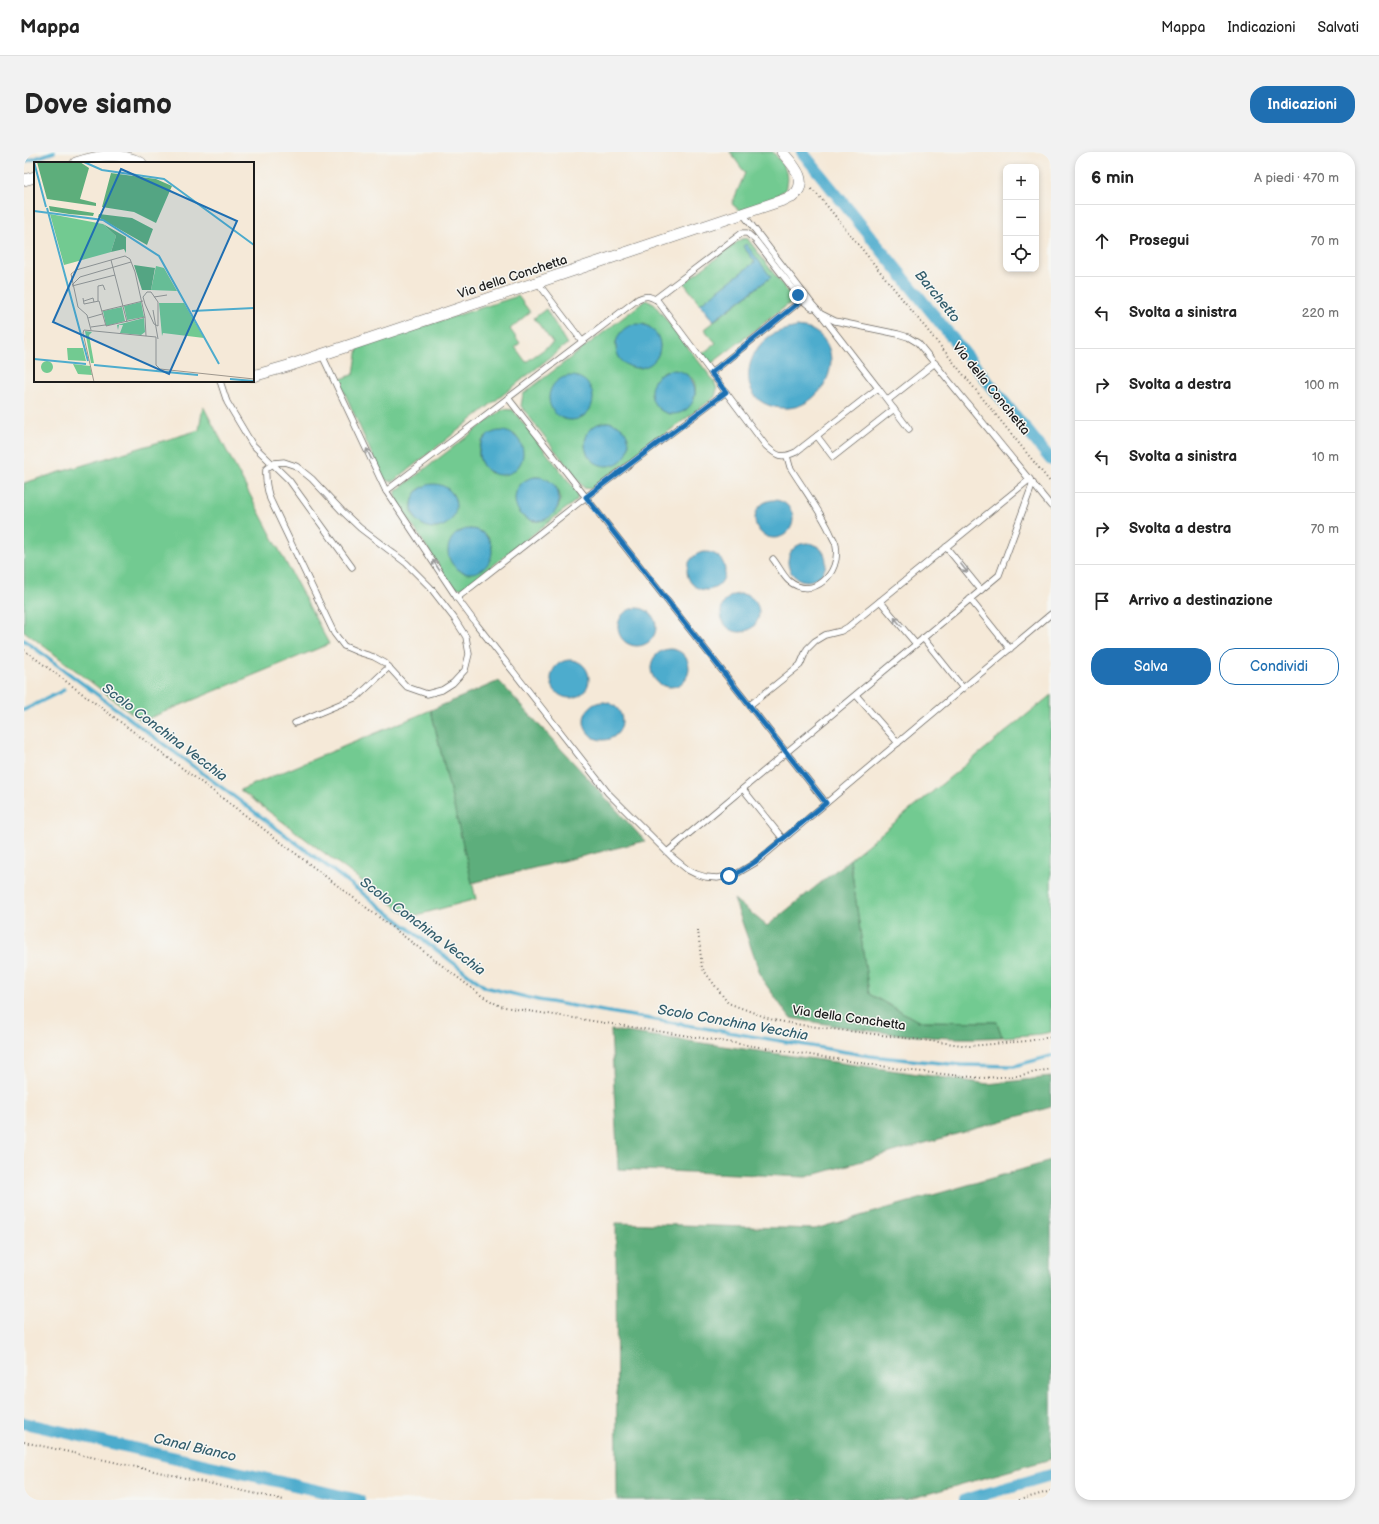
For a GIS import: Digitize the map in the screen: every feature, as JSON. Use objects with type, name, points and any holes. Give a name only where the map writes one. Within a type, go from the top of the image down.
[{"type":"street","points":[[782,152],[800,176],[801,186]]},
{"type":"street","points":[[79,162],[95,157],[109,155],[128,157],[139,162]]},
{"type":"street","points":[[24,180],[34,177]]},
{"type":"street","name":"Via della Conchetta","points":[[254,376],[322,355],[780,202],[796,194],[801,186]]},
{"type":"lane","points":[[743,214],[812,304],[822,314],[909,429]]},
{"type":"lane","points":[[655,299],[742,233],[747,233],[756,241],[802,300],[822,314],[834,321],[898,334],[908,337],[918,343],[1051,506]]},
{"type":"lane","points":[[538,283],[582,341]]},
{"type":"lane","points":[[386,491],[582,341],[644,296],[650,296],[655,299],[766,446],[780,456],[787,456],[796,452],[878,388]]},
{"type":"lane","points":[[711,373],[802,300]]},
{"type":"lane","points":[[322,355],[386,491],[457,598],[608,792],[667,852],[688,870],[706,877],[716,878],[738,873],[755,862],[1051,614]]},
{"type":"lane","points":[[888,400],[935,363]]},
{"type":"lane","points":[[220,382],[227,402],[252,444],[274,463],[289,480],[352,567]]},
{"type":"lane","points":[[457,598],[586,497],[726,392]]},
{"type":"lane","points":[[508,398],[826,803]]},
{"type":"lane","points":[[817,436],[833,457],[894,409]]},
{"type":"lane","points":[[773,559],[789,581],[800,586],[814,587],[828,578],[837,563],[836,545],[826,525],[790,467],[787,456]]},
{"type":"lane","points":[[284,462],[296,466],[312,479],[360,528],[406,563],[430,587],[454,618],[466,637],[469,654],[465,670],[453,683],[442,690],[427,694],[407,687],[385,663],[374,656],[358,652],[344,646],[334,633],[270,499],[266,487],[265,477],[266,469],[274,463],[284,462]]},
{"type":"lane","points":[[750,705],[800,665],[807,649],[815,641],[825,635],[841,631],[1031,481]]},
{"type":"lane","points":[[667,852],[999,575],[1031,481]]},
{"type":"lane","points":[[946,547],[981,590]]},
{"type":"lane","points":[[970,599],[1010,649]]},
{"type":"lane","points":[[880,600],[916,644]]},
{"type":"lane","points":[[923,638],[963,688]]},
{"type":"lane","points":[[295,723],[357,697],[388,667]]},
{"type":"lane","points":[[856,694],[898,743]]},
{"type":"lane","points":[[743,789],[783,839]]},
{"type":"path","name":"Via della Conchetta","points":[[801,186],[812,189],[819,196],[1051,483]]},
{"type":"path","points":[[24,650],[257,824],[476,991],[500,1006],[913,1071],[982,1078],[1016,1076],[1051,1069]]},
{"type":"path","name":"Via della Conchetta","points":[[698,930],[702,968],[728,1002],[773,1020],[801,1025],[970,1046],[1027,1041],[1051,1037]]},
{"type":"path","points":[[24,1442],[284,1500]]},
{"type":"path","points":[[1019,1500],[1051,1491]]},
{"type":"green space","points":[[730,152],[773,152],[785,169],[787,178],[785,190],[773,198],[740,211],[732,204],[745,173]]},
{"type":"green space","points":[[747,238],[794,300],[711,364],[702,354],[716,343],[704,329],[771,277],[743,246],[755,262],[700,304],[684,283],[741,239]]},
{"type":"green space","points":[[518,296],[530,312],[510,329],[520,343],[515,347],[526,362],[553,343],[534,318],[546,309],[567,344],[394,481],[388,481],[382,477],[339,380],[354,374],[358,347]]},
{"type":"green space","points":[[646,300],[654,304],[714,381],[717,389],[715,397],[591,489],[584,488],[521,406],[523,394]],"holes":[[[644,324],[651,328],[655,333],[660,347],[641,368],[630,366],[619,357],[616,341]],[[665,371],[690,376],[695,385],[694,400],[670,414],[656,406],[654,400],[655,381]],[[606,422],[614,424],[621,427],[625,431],[585,446],[588,433],[593,428]]]},
{"type":"green space","points":[[203,406],[329,644],[142,721],[24,631],[24,483],[199,430]]},
{"type":"green space","points":[[503,409],[513,410],[578,493],[577,500],[463,589],[452,586],[396,500],[396,491]],"holes":[[[514,434],[520,442],[522,450],[520,463],[517,468],[490,473],[486,469],[482,464],[479,455],[480,445],[486,436]],[[533,477],[541,478],[551,483],[555,486],[560,496],[560,501],[556,510],[539,521],[527,519],[518,487],[526,480]],[[447,488],[452,493],[455,500],[438,528],[429,527],[422,524],[414,515],[412,503],[414,496],[419,489]],[[469,529],[485,534],[489,538],[467,573],[455,566],[451,560],[449,546]]]},
{"type":"green space","points":[[499,681],[645,841],[472,883],[431,710]]},
{"type":"green space","points":[[1051,695],[1051,1032],[1002,1037],[997,1022],[918,1021],[869,994],[850,859]]},
{"type":"green space","points":[[431,710],[476,899],[410,917],[240,790]]},
{"type":"green space","points":[[850,859],[869,994],[918,1021],[997,1022],[1002,1037],[949,1038],[896,1034],[790,1018],[762,979],[734,899],[767,926]]},
{"type":"green space","points":[[611,1030],[988,1084],[1051,1077],[1051,1107],[806,1177],[618,1169]]},
{"type":"green space","points":[[1051,1161],[1051,1459],[906,1500],[617,1500],[616,1223],[815,1229]]},
{"type":"water","points":[[746,244],[771,277],[713,321],[700,304],[755,262],[743,246]]},
{"type":"water","points":[[634,324],[642,324],[647,325],[654,330],[659,337],[659,355],[654,362],[647,367],[634,368],[626,365],[619,358],[616,350],[616,342],[619,334],[626,327]]},
{"type":"water","points":[[797,327],[812,330],[824,340],[830,353],[830,368],[825,382],[816,395],[803,404],[787,408],[768,405],[759,400],[749,384],[750,364],[759,346],[769,336],[777,332]]},
{"type":"water","points":[[669,370],[677,370],[682,371],[689,376],[694,383],[694,401],[689,408],[682,413],[669,414],[661,411],[654,404],[651,396],[651,388],[654,380],[661,373]]},
{"type":"water","points":[[567,376],[575,376],[580,377],[587,382],[592,389],[592,407],[587,414],[580,419],[567,420],[559,417],[552,410],[549,402],[549,394],[552,386],[559,379]]},
{"type":"water","points":[[603,422],[611,422],[616,423],[623,428],[628,435],[628,453],[623,460],[616,465],[603,466],[595,463],[588,456],[585,448],[585,440],[588,432],[595,425]]},
{"type":"water","points":[[497,431],[505,431],[510,432],[517,437],[522,444],[522,462],[517,469],[510,474],[497,475],[489,472],[482,465],[479,457],[479,449],[482,441],[489,434]]},
{"type":"water","points":[[533,477],[541,477],[546,478],[553,483],[558,490],[558,508],[553,515],[546,520],[533,521],[525,518],[518,511],[515,503],[515,495],[518,487],[525,480]]},
{"type":"water","points":[[430,484],[438,484],[443,485],[450,490],[455,497],[455,515],[450,522],[443,527],[430,528],[422,525],[415,518],[412,510],[412,502],[415,494],[422,487]]},
{"type":"water","points":[[770,500],[778,500],[788,505],[792,512],[792,526],[788,533],[778,538],[770,538],[760,533],[758,530],[755,523],[755,515],[760,505],[763,503]]},
{"type":"water","points":[[466,529],[474,529],[479,530],[486,535],[491,542],[491,560],[486,567],[479,572],[466,573],[458,570],[451,563],[448,555],[448,547],[451,539],[458,532]]},
{"type":"water","points":[[803,543],[811,543],[821,548],[825,555],[825,569],[821,576],[811,581],[803,581],[793,576],[791,573],[788,566],[788,558],[793,548],[796,546]]},
{"type":"water","points":[[702,552],[710,552],[720,557],[724,564],[724,578],[720,585],[710,590],[702,590],[692,585],[690,582],[687,575],[687,567],[692,557],[695,555]]},
{"type":"water","points":[[736,594],[744,594],[754,599],[758,606],[758,620],[754,627],[744,632],[736,632],[726,627],[724,624],[721,617],[721,609],[726,599],[729,597]]},
{"type":"water","points":[[633,608],[641,608],[651,613],[655,620],[655,634],[651,641],[641,646],[633,646],[623,641],[621,638],[618,631],[618,623],[623,613],[626,611]]},
{"type":"water","points":[[666,649],[674,649],[684,654],[688,661],[688,675],[684,682],[674,687],[666,687],[656,682],[654,679],[651,672],[651,664],[656,654],[659,652]]},
{"type":"water","points":[[566,660],[574,660],[584,665],[588,672],[588,686],[584,693],[574,698],[566,698],[556,693],[554,690],[551,683],[551,675],[556,665],[559,663]]},
{"type":"water","points":[[599,702],[607,702],[617,707],[621,714],[621,728],[617,735],[607,740],[599,740],[589,735],[587,732],[584,725],[584,717],[589,707],[592,705]]},
{"type":"waterway","points":[[24,162],[54,152]]},
{"type":"waterway","name":"Barchetto","points":[[802,152],[1051,460]]},
{"type":"waterway","name":"Scolo Conchina Vecchia","points":[[24,640],[327,866],[485,987],[538,1000],[870,1056],[960,1065],[1014,1066],[1051,1056]]},
{"type":"waterway","points":[[24,710],[64,690]]},
{"type":"waterway","name":"Canal Bianco","points":[[24,1423],[359,1500]]},
{"type":"waterway","name":"Canal Bianco","points":[[965,1500],[1051,1475]]},
{"type":"route","points":[[729,876],[738,873],[755,862],[826,803],[586,497],[726,392],[711,373],[802,300],[798,295]]}]
